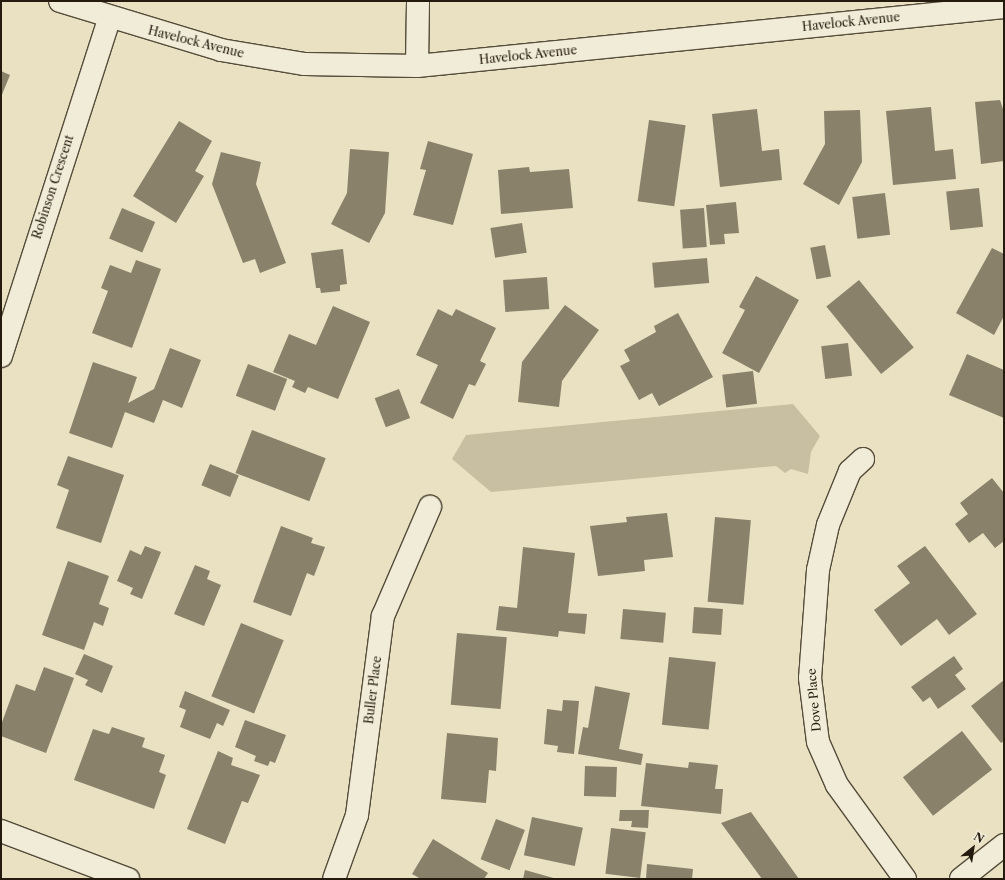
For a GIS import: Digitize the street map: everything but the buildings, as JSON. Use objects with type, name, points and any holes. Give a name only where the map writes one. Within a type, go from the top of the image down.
[{"type":"street","name":"Havelock Avenue","points":[[60,1],[109,19],[220,50],[305,64],[417,66],[1004,7]]},
{"type":"street","points":[[417,66],[418,1]]},
{"type":"street","name":"Robinson Crescent","points":[[1,356],[109,19]]},
{"type":"street","name":"Dove Place","points":[[863,459],[850,472],[828,525],[818,570],[810,678],[818,742],[836,785],[905,879]]},
{"type":"street","name":"Buller Place","points":[[334,879],[357,815],[383,616],[430,507]]},
{"type":"street","points":[[1,831],[128,879]]},
{"type":"street","points":[[961,879],[1004,845]]},
{"type":"shaded area","points":[[793,404],[820,436],[811,452],[808,474],[791,469],[785,473],[776,466],[491,492],[452,459],[466,435]]}]
